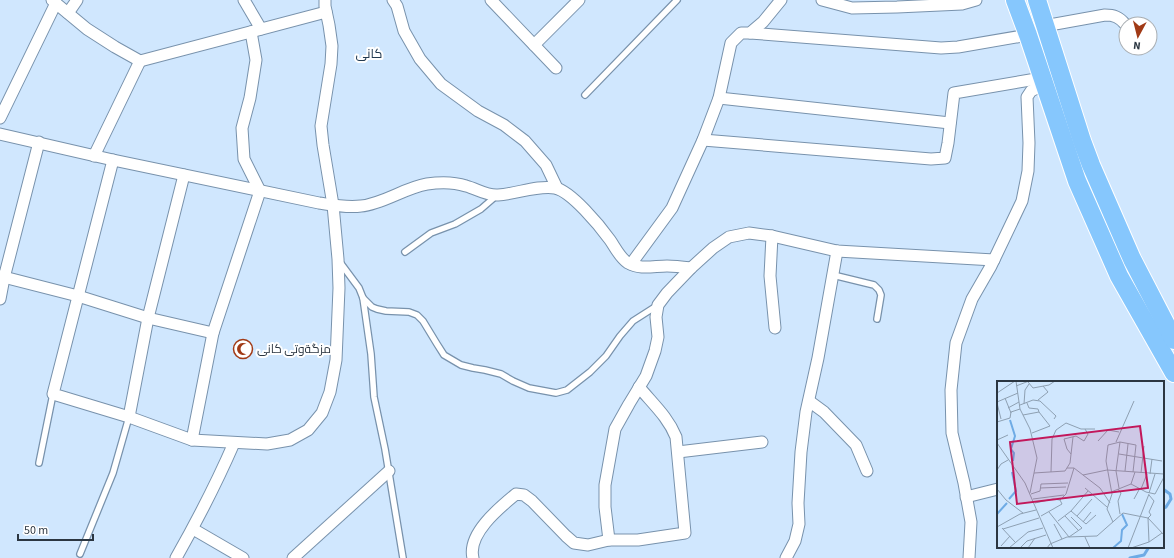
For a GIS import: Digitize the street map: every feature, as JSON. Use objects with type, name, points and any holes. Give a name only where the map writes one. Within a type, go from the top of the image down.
[{"type":"main road","points":[[1015,0],[1043,81],[1074,143],[1091,165],[1132,259],[1174,340]]},
{"type":"main road","points":[[1037,0],[1074,143],[1073,169],[1077,181],[1119,276],[1174,373]]},
{"type":"main road","points":[[1073,169],[1081,165],[1091,165]]},
{"type":"street","points":[[68,13],[77,0]]},
{"type":"street","points":[[192,440],[213,333],[260,191],[244,159],[242,128],[250,98],[256,60],[256,30],[244,0]]},
{"type":"street","points":[[113,160],[53,394],[129,417],[192,440],[267,444],[290,440],[308,430],[322,413],[330,392],[336,360],[339,288],[333,205],[321,126],[331,64],[332,46],[325,0]]},
{"type":"street","points":[[393,0],[397,6],[404,31],[420,59],[441,84],[478,111],[504,125],[525,142],[546,165],[557,188]]},
{"type":"street","points":[[491,0],[556,68]]},
{"type":"street","points":[[534,45],[579,0]]},
{"type":"street","points":[[750,33],[762,22],[781,0]]},
{"type":"street","points":[[822,0],[852,8],[962,4],[976,0]]},
{"type":"street","points":[[0,118],[54,2],[87,29],[140,61],[326,12]]},
{"type":"street","points":[[1044,26],[1105,15],[1113,15],[1118,17]]},
{"type":"street","points":[[632,264],[672,208],[703,140],[719,98],[731,43],[741,33],[941,48],[958,47],[1028,35]]},
{"type":"street","points":[[94,156],[140,61]]},
{"type":"street","points":[[703,140],[931,160],[945,158],[954,93],[1043,81]]},
{"type":"street","points":[[968,558],[971,522],[952,433],[951,390],[956,343],[972,299],[994,260],[1022,201],[1028,171],[1029,143],[1027,97],[1031,90],[1043,81]]},
{"type":"street","points":[[719,98],[950,123]]},
{"type":"street","points":[[0,134],[94,156],[333,205],[362,206],[382,201],[406,190],[426,184],[447,183],[466,186],[496,195],[546,187],[557,188],[573,198],[601,227],[619,254],[627,263],[638,267],[667,266],[691,268]]},
{"type":"street","points":[[0,299],[2,277],[39,142]]},
{"type":"street","points":[[129,417],[148,318],[184,175]]},
{"type":"street","points":[[609,540],[605,507],[605,485],[616,429],[646,376],[656,351],[658,337],[656,317],[658,306],[667,293],[713,248],[730,237],[749,233],[772,236],[837,250],[994,260]]},
{"type":"street","points":[[772,236],[770,290],[775,328]]},
{"type":"street","points":[[786,558],[795,541],[799,524],[798,503],[801,452],[837,250]]},
{"type":"street","points":[[2,277],[78,296],[148,318],[213,333]]},
{"type":"street","points":[[473,558],[472,547],[478,532],[501,506],[516,494],[524,495],[532,501],[574,543],[588,545],[609,540],[638,540],[685,533],[676,437],[672,426],[664,414],[639,387]]},
{"type":"street","points":[[809,401],[824,412],[856,445],[867,471]]},
{"type":"street","points":[[678,452],[762,442]]},
{"type":"street","points":[[176,558],[193,529],[220,476],[234,443]]},
{"type":"street","points":[[293,558],[389,471]]},
{"type":"street","points":[[966,497],[997,489]]},
{"type":"street","points":[[193,529],[235,556]]},
{"type":"lane","points":[[585,95],[677,0]]},
{"type":"lane","points":[[405,252],[431,233],[455,224],[481,209],[496,195]]},
{"type":"lane","points":[[338,259],[359,288],[364,298],[372,307],[386,311],[409,312],[417,315],[423,321],[444,355],[461,365],[502,374],[528,388],[556,393],[567,390],[590,372],[606,356],[633,321],[658,306]]},
{"type":"lane","points":[[833,275],[874,285],[879,290],[881,295],[877,319]]},
{"type":"lane","points":[[364,298],[371,354],[374,397],[389,471],[403,558]]},
{"type":"lane","points":[[39,463],[53,394]]},
{"type":"lane","points":[[80,554],[113,473],[129,417]]},
{"type":"waterway","points":[[1164,490],[1170,494],[1171,499],[1164,508]]},
{"type":"waterway","points":[[1130,558],[1144,555],[1148,548]]},
{"type":"place","name":"مزگةوتی کانی","points":[[243,349]]},
{"type":"district","name":"کانی","points":[[369,53]]}]
